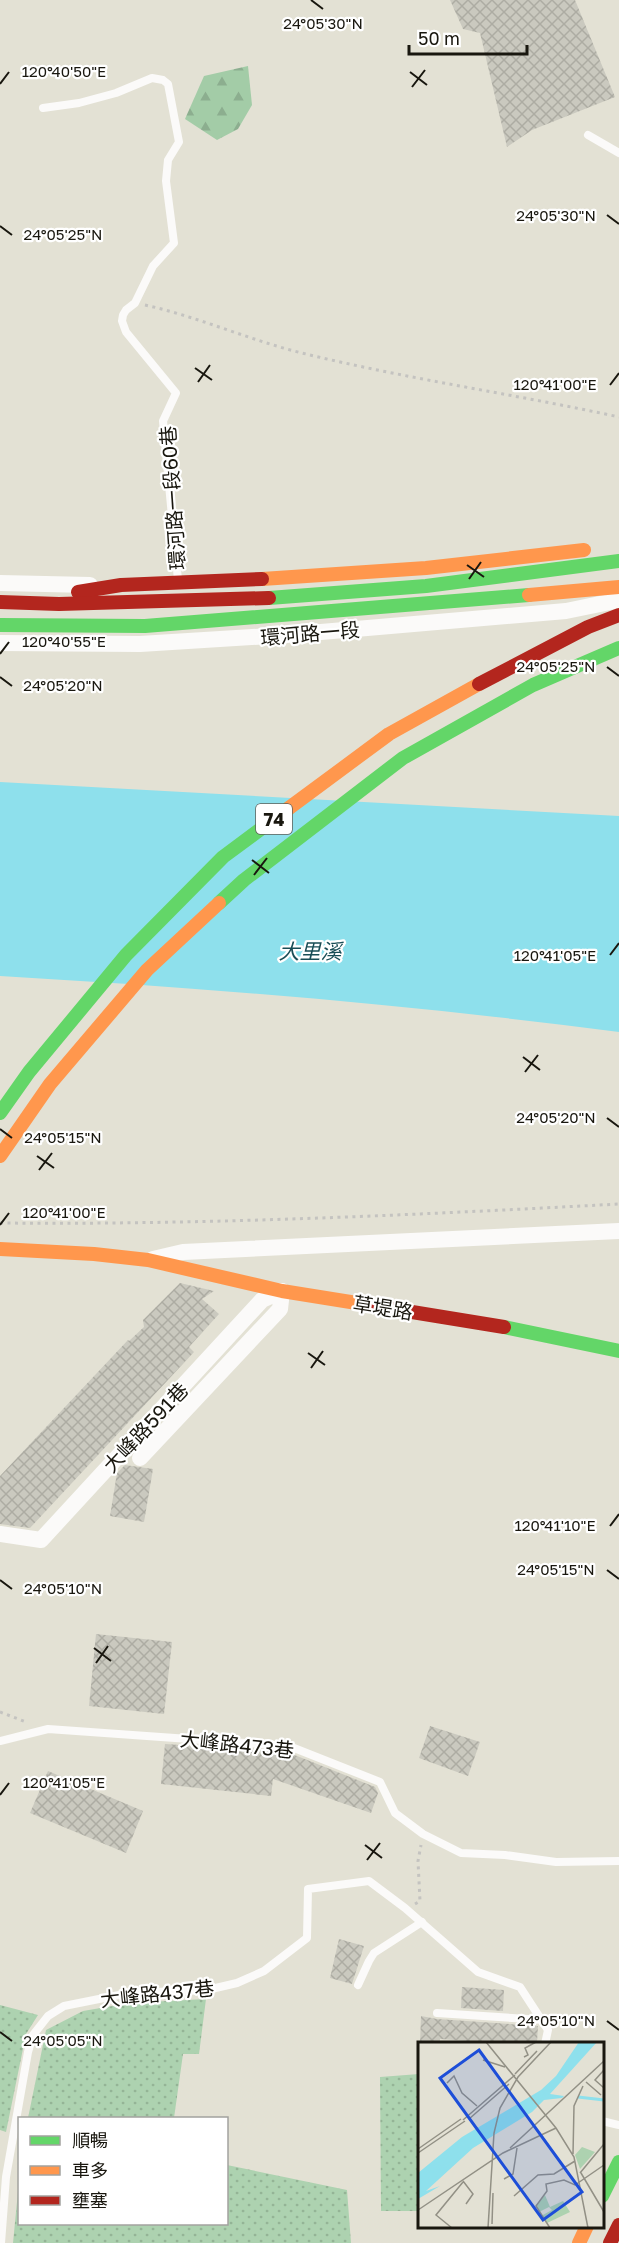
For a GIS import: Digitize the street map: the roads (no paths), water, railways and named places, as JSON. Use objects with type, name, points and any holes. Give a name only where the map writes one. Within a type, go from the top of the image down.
[{"type":"main road","points":[[0,592],[69,593],[121,585],[426,568],[596,549]]},
{"type":"main road","points":[[0,602],[59,604],[287,598],[426,586],[619,561]]},
{"type":"main road","name":"環河路一段","points":[[0,625],[145,626],[619,587]]},
{"type":"main road","name":"74","points":[[0,1113],[29,1072],[126,954],[223,857],[389,734],[465,691],[578,633],[619,615]]},
{"type":"main road","name":"74","points":[[0,1156],[50,1084],[147,970],[244,880],[403,758],[533,685],[619,648]]},
{"type":"main road","name":"草堤路","points":[[0,1249],[94,1254],[148,1260],[282,1291],[489,1324],[619,1351]]},
{"type":"main road","points":[[604,2194],[619,2162]]},
{"type":"main road","points":[[610,2243],[619,2225]]},
{"type":"main road","points":[[579,2243],[586,2228]]},
{"type":"street","points":[[0,583],[121,585]]},
{"type":"street","name":"環河路一段","points":[[0,643],[140,644],[286,635],[566,611],[619,600]]},
{"type":"street","name":"草堤路","points":[[148,1260],[183,1252],[619,1231]]},
{"type":"street","points":[[140,1458],[280,1309],[282,1291]]},
{"type":"street","name":"大峰路591巷","points":[[0,1533],[41,1540],[262,1300],[282,1291]]},
{"type":"lane","name":"環河路一段60巷","points":[[43,108],[79,103],[116,93],[152,78],[163,80],[168,84],[178,142],[168,160],[166,181],[174,243],[153,266],[135,303],[123,315],[123,327],[176,393],[163,422],[178,583]]},
{"type":"lane","points":[[588,135],[619,153]]},
{"type":"lane","name":"大峰路473巷","points":[[0,1741],[48,1729],[289,1746],[380,1782],[395,1813],[423,1834],[461,1853],[505,1855],[556,1862],[619,1861]]},
{"type":"lane","name":"大峰路437巷","points":[[1,2243],[6,2177],[28,2052],[33,2035],[48,2016],[64,2006],[129,1993],[207,1990],[237,1983],[264,1971],[307,1938],[308,1889],[369,1881],[422,1922],[478,1972],[520,1987],[544,2020]]},
{"type":"lane","points":[[358,1985],[374,1953],[422,1922]]},
{"type":"lane","points":[[437,2013],[544,2020],[548,2030],[544,2042]]},
{"type":"lane","points":[[604,2121],[619,2125]]},
{"type":"water","name":"大里溪","points":[[0,782],[619,816],[619,1032],[310,998],[0,976]]}]
